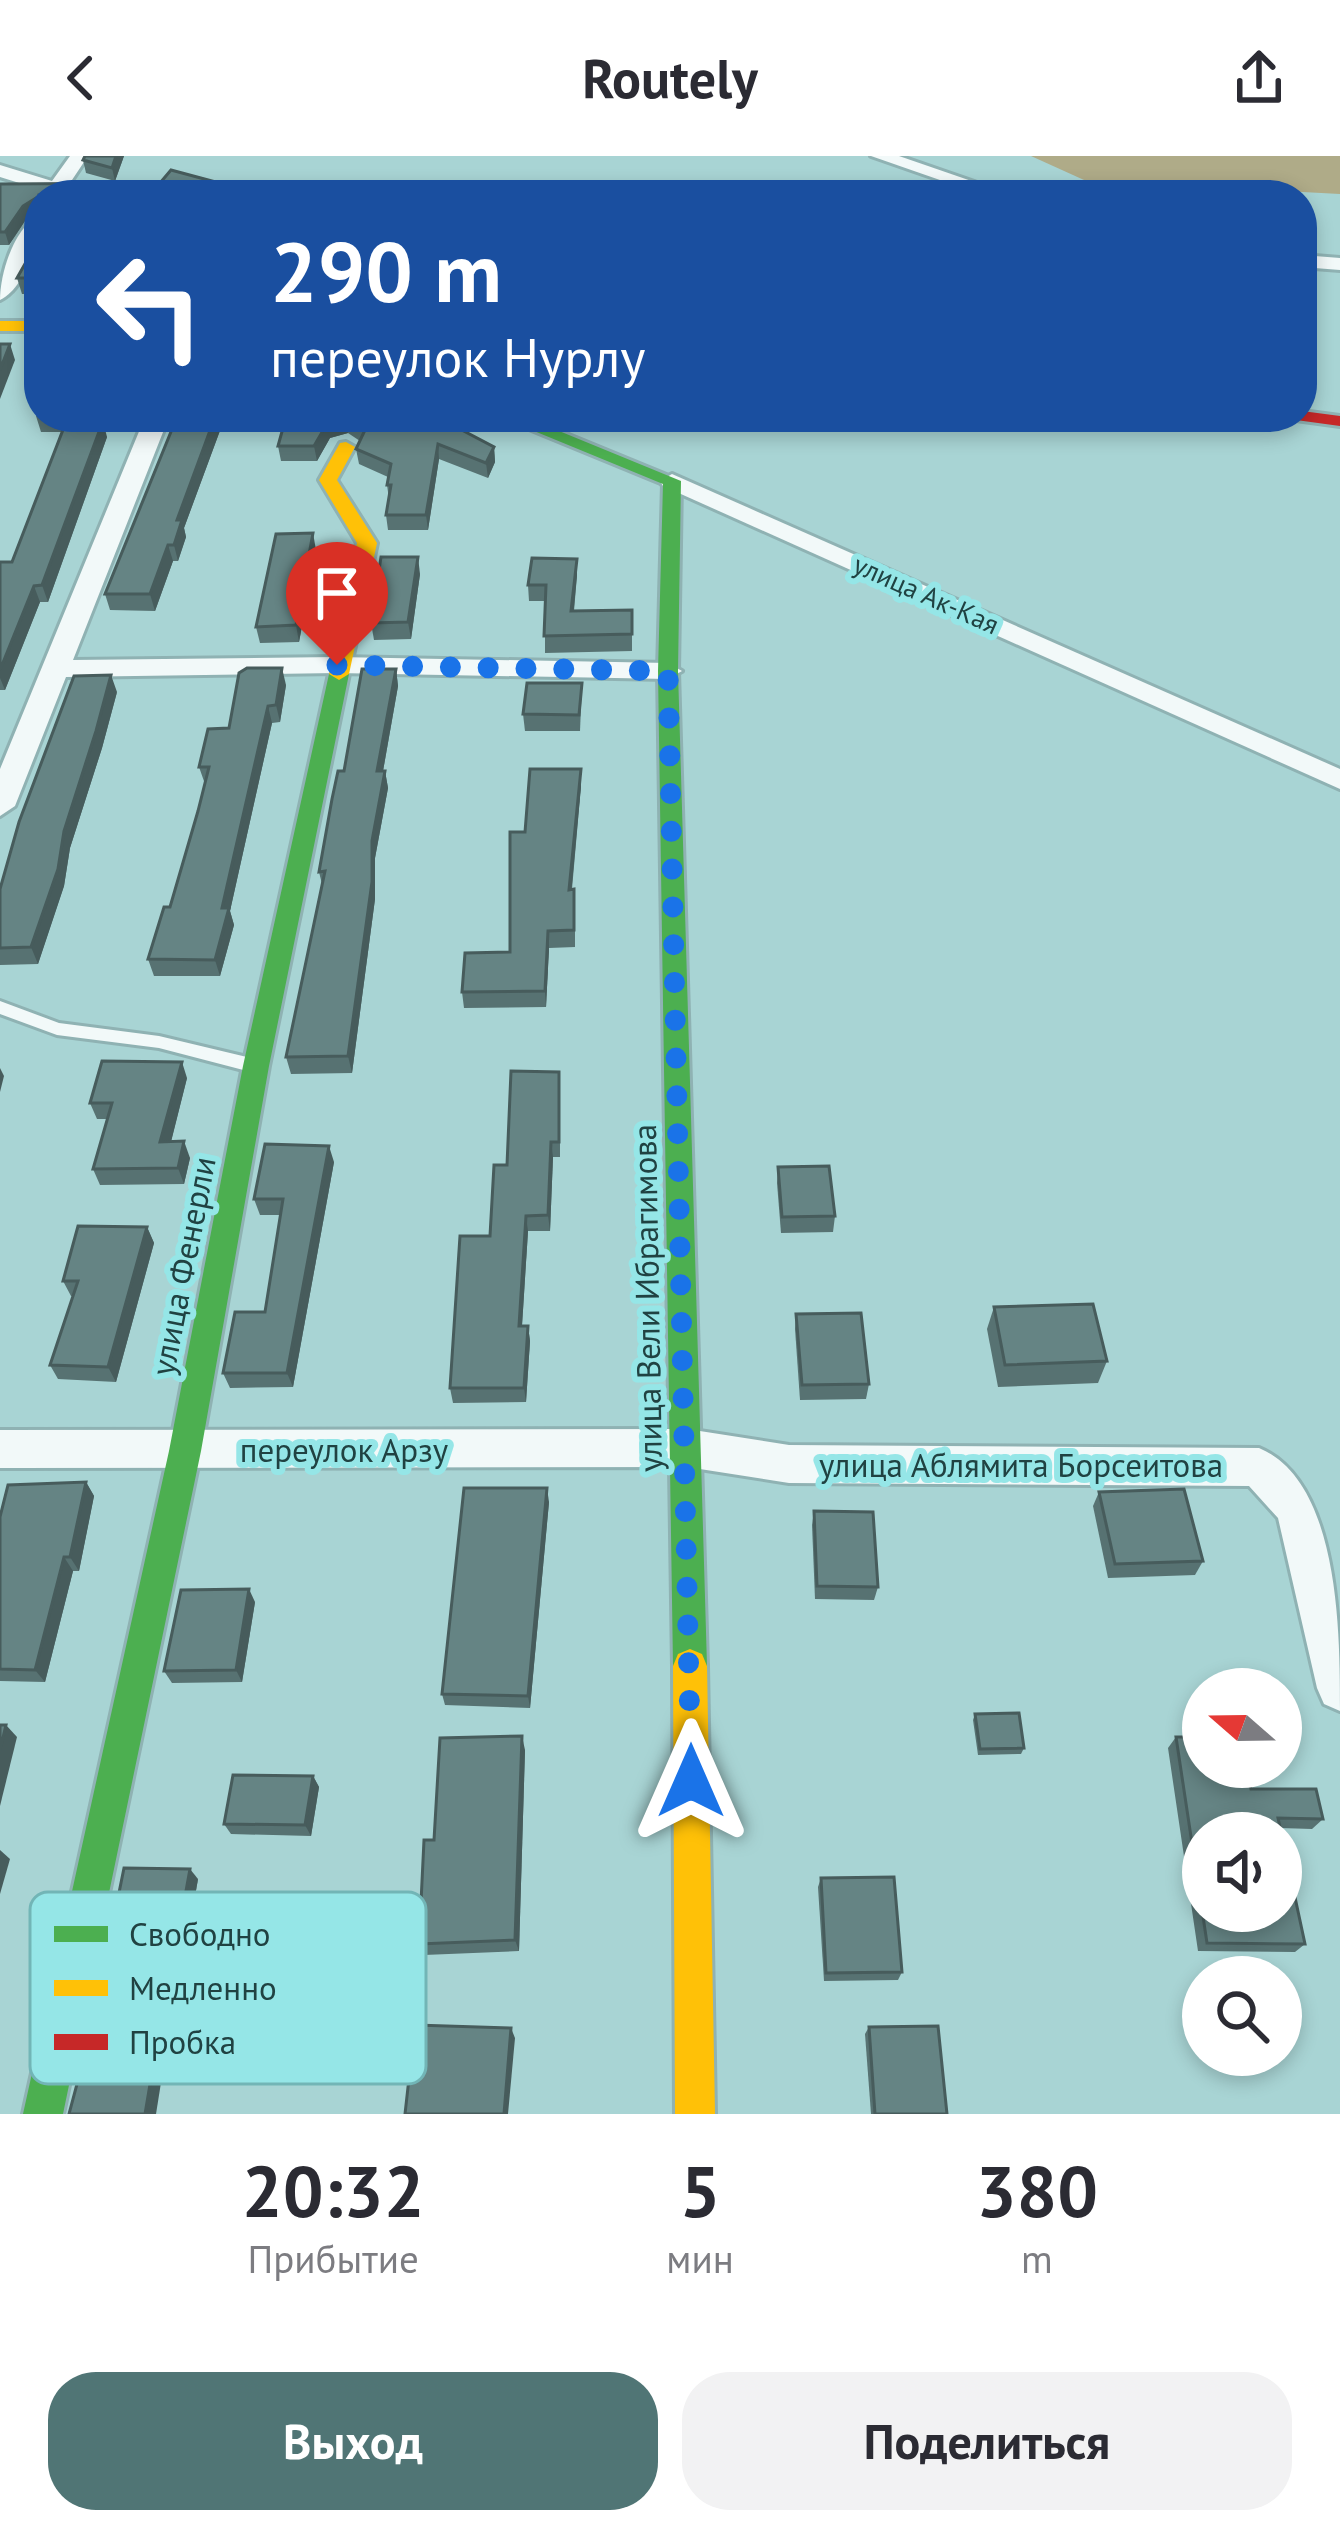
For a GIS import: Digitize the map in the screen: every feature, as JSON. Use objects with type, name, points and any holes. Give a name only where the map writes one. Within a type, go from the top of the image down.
[{"type":"street","points":[[880,156],[955,180]]},
{"type":"street","points":[[0,294],[24,248]]},
{"type":"street","points":[[0,806],[151,432]]},
{"type":"street","name":"улица Ак-Кая","points":[[547,432],[672,482],[1340,780]]},
{"type":"street","name":"улица Фенерли","points":[[91,1892],[185,1451],[337,665],[367,543],[364,526],[332,496],[328,480],[346,447]]},
{"type":"street","name":"улица Вели Ибрагимова","points":[[672,482],[668,671],[687,1448],[695,2114]]},
{"type":"street","points":[[54,669],[337,665],[668,671]]},
{"type":"street","name":"переулок Арзу","points":[[0,1449],[687,1448]]},
{"type":"street","name":"улица Аблямита Борсеитова","points":[[687,1448],[789,1464],[1259,1467],[1297,1509],[1340,1688]]},
{"type":"street","name":"улица Фенерли","points":[[43,2114],[49,2084]]},
{"type":"lane","points":[[0,1007],[57,1029],[159,1042],[256,1066]]},
{"type":"shaded area","points":[[1031,156],[1340,156],[1340,194],[1317,193],[1317,180],[1084,180]]},
{"type":"building","points":[[85,156],[116,156],[112,168],[83,160]]},
{"type":"building","points":[[171,170],[208,180],[163,180]]},
{"type":"building","points":[[0,184],[24,184],[24,205],[5,232],[0,232]]},
{"type":"building","points":[[0,344],[10,344],[0,370]]},
{"type":"building","points":[[62,432],[99,432],[42,585],[34,586],[0,670],[0,562],[12,562]]},
{"type":"building","points":[[171,432],[209,432],[177,520],[182,520],[174,545],[168,545],[150,594],[105,594]]},
{"type":"building","points":[[282,432],[322,432],[314,446],[278,446]]},
{"type":"building","points":[[364,432],[466,432],[494,447],[486,463],[438,444],[426,515],[386,515],[391,464],[356,449]]},
{"type":"building","points":[[313,533],[296,625],[256,627],[276,534]]},
{"type":"building","points":[[381,557],[418,557],[408,622],[371,623]]},
{"type":"building","points":[[532,558],[577,559],[571,611],[632,610],[632,634],[544,636],[546,585],[528,585]]},
{"type":"building","points":[[247,668],[282,668],[276,705],[268,706],[222,908],[229,908],[215,960],[148,959],[164,907],[170,907],[198,811],[209,767],[199,767],[208,729],[229,728],[239,673]]},
{"type":"building","points":[[362,669],[396,669],[377,771],[385,771],[372,841],[372,882],[348,1056],[286,1057],[325,871],[319,872],[332,799],[338,771],[344,771]]},
{"type":"building","points":[[111,675],[64,831],[58,869],[31,947],[0,948],[0,889],[19,822],[74,676]]},
{"type":"building","points":[[527,683],[582,683],[579,715],[523,714]]},
{"type":"building","points":[[530,769],[581,769],[569,890],[574,889],[574,930],[548,931],[545,991],[462,992],[465,953],[510,952],[510,832],[525,832]]},
{"type":"building","points":[[102,1061],[182,1062],[160,1142],[184,1141],[178,1168],[93,1169],[112,1103],[90,1103]]},
{"type":"building","points":[[511,1071],[559,1072],[559,1142],[551,1142],[548,1215],[526,1216],[519,1326],[528,1326],[524,1388],[450,1388],[460,1236],[490,1236],[494,1165],[507,1165]]},
{"type":"building","points":[[265,1144],[329,1146],[287,1373],[223,1373],[235,1312],[265,1312],[283,1199],[254,1199]]},
{"type":"building","points":[[829,1166],[835,1216],[782,1217],[778,1167]]},
{"type":"building","points":[[78,1226],[147,1227],[108,1367],[50,1365],[78,1281],[63,1281]]},
{"type":"building","points":[[1093,1304],[1107,1361],[1005,1365],[994,1307]]},
{"type":"building","points":[[861,1313],[869,1384],[802,1385],[796,1314]]},
{"type":"building","points":[[86,1482],[70,1557],[64,1557],[35,1670],[0,1669],[0,1517],[8,1485]]},
{"type":"building","points":[[464,1488],[547,1488],[528,1696],[442,1694]]},
{"type":"building","points":[[1184,1489],[1203,1561],[1115,1564],[1099,1492]]},
{"type":"building","points":[[814,1511],[873,1512],[878,1587],[817,1586]]},
{"type":"building","points":[[249,1589],[236,1670],[164,1671],[181,1590]]},
{"type":"building","points":[[1019,1713],[1024,1748],[980,1749],[975,1714]]},
{"type":"building","points":[[522,1736],[515,1940],[426,1944],[424,1840],[434,1840],[440,1738]]},
{"type":"building","points":[[1176,1737],[1182,1737],[1182,1777]]},
{"type":"building","points":[[233,1775],[313,1776],[305,1825],[224,1824]]},
{"type":"building","points":[[1184,1788],[1316,1789],[1323,1819],[1302,1819],[1302,1812],[1187,1812]]},
{"type":"building","points":[[124,1868],[190,1869],[186,1892],[119,1892]]},
{"type":"building","points":[[894,1877],[902,1972],[826,1973],[821,1878]]},
{"type":"building","points":[[1302,1930],[1305,1944],[1207,1943],[1205,1932]]},
{"type":"building","points":[[426,2025],[511,2028],[504,2114],[405,2114],[408,2084],[426,2084]]},
{"type":"building","points":[[938,2026],[947,2114],[875,2114],[869,2027]]},
{"type":"building","points":[[77,2084],[150,2084],[145,2114],[69,2114]]},
{"type":"traffic: fast","points":[[547,432],[672,481],[668,671],[690,1666]]},
{"type":"traffic: fast","points":[[91,1892],[185,1451],[256,1066],[339,674]]},
{"type":"traffic: fast","points":[[43,2114],[49,2084]]},
{"type":"traffic: slow","points":[[0,326],[24,326]]},
{"type":"traffic: slow","points":[[339,674],[367,543],[328,480],[346,447]]},
{"type":"traffic: slow","points":[[690,1666],[695,2114]]},
{"type":"traffic: jam","points":[[1317,418],[1340,421]]},
{"type":"route","points":[[337,665],[668,671],[691,1781]]}]
